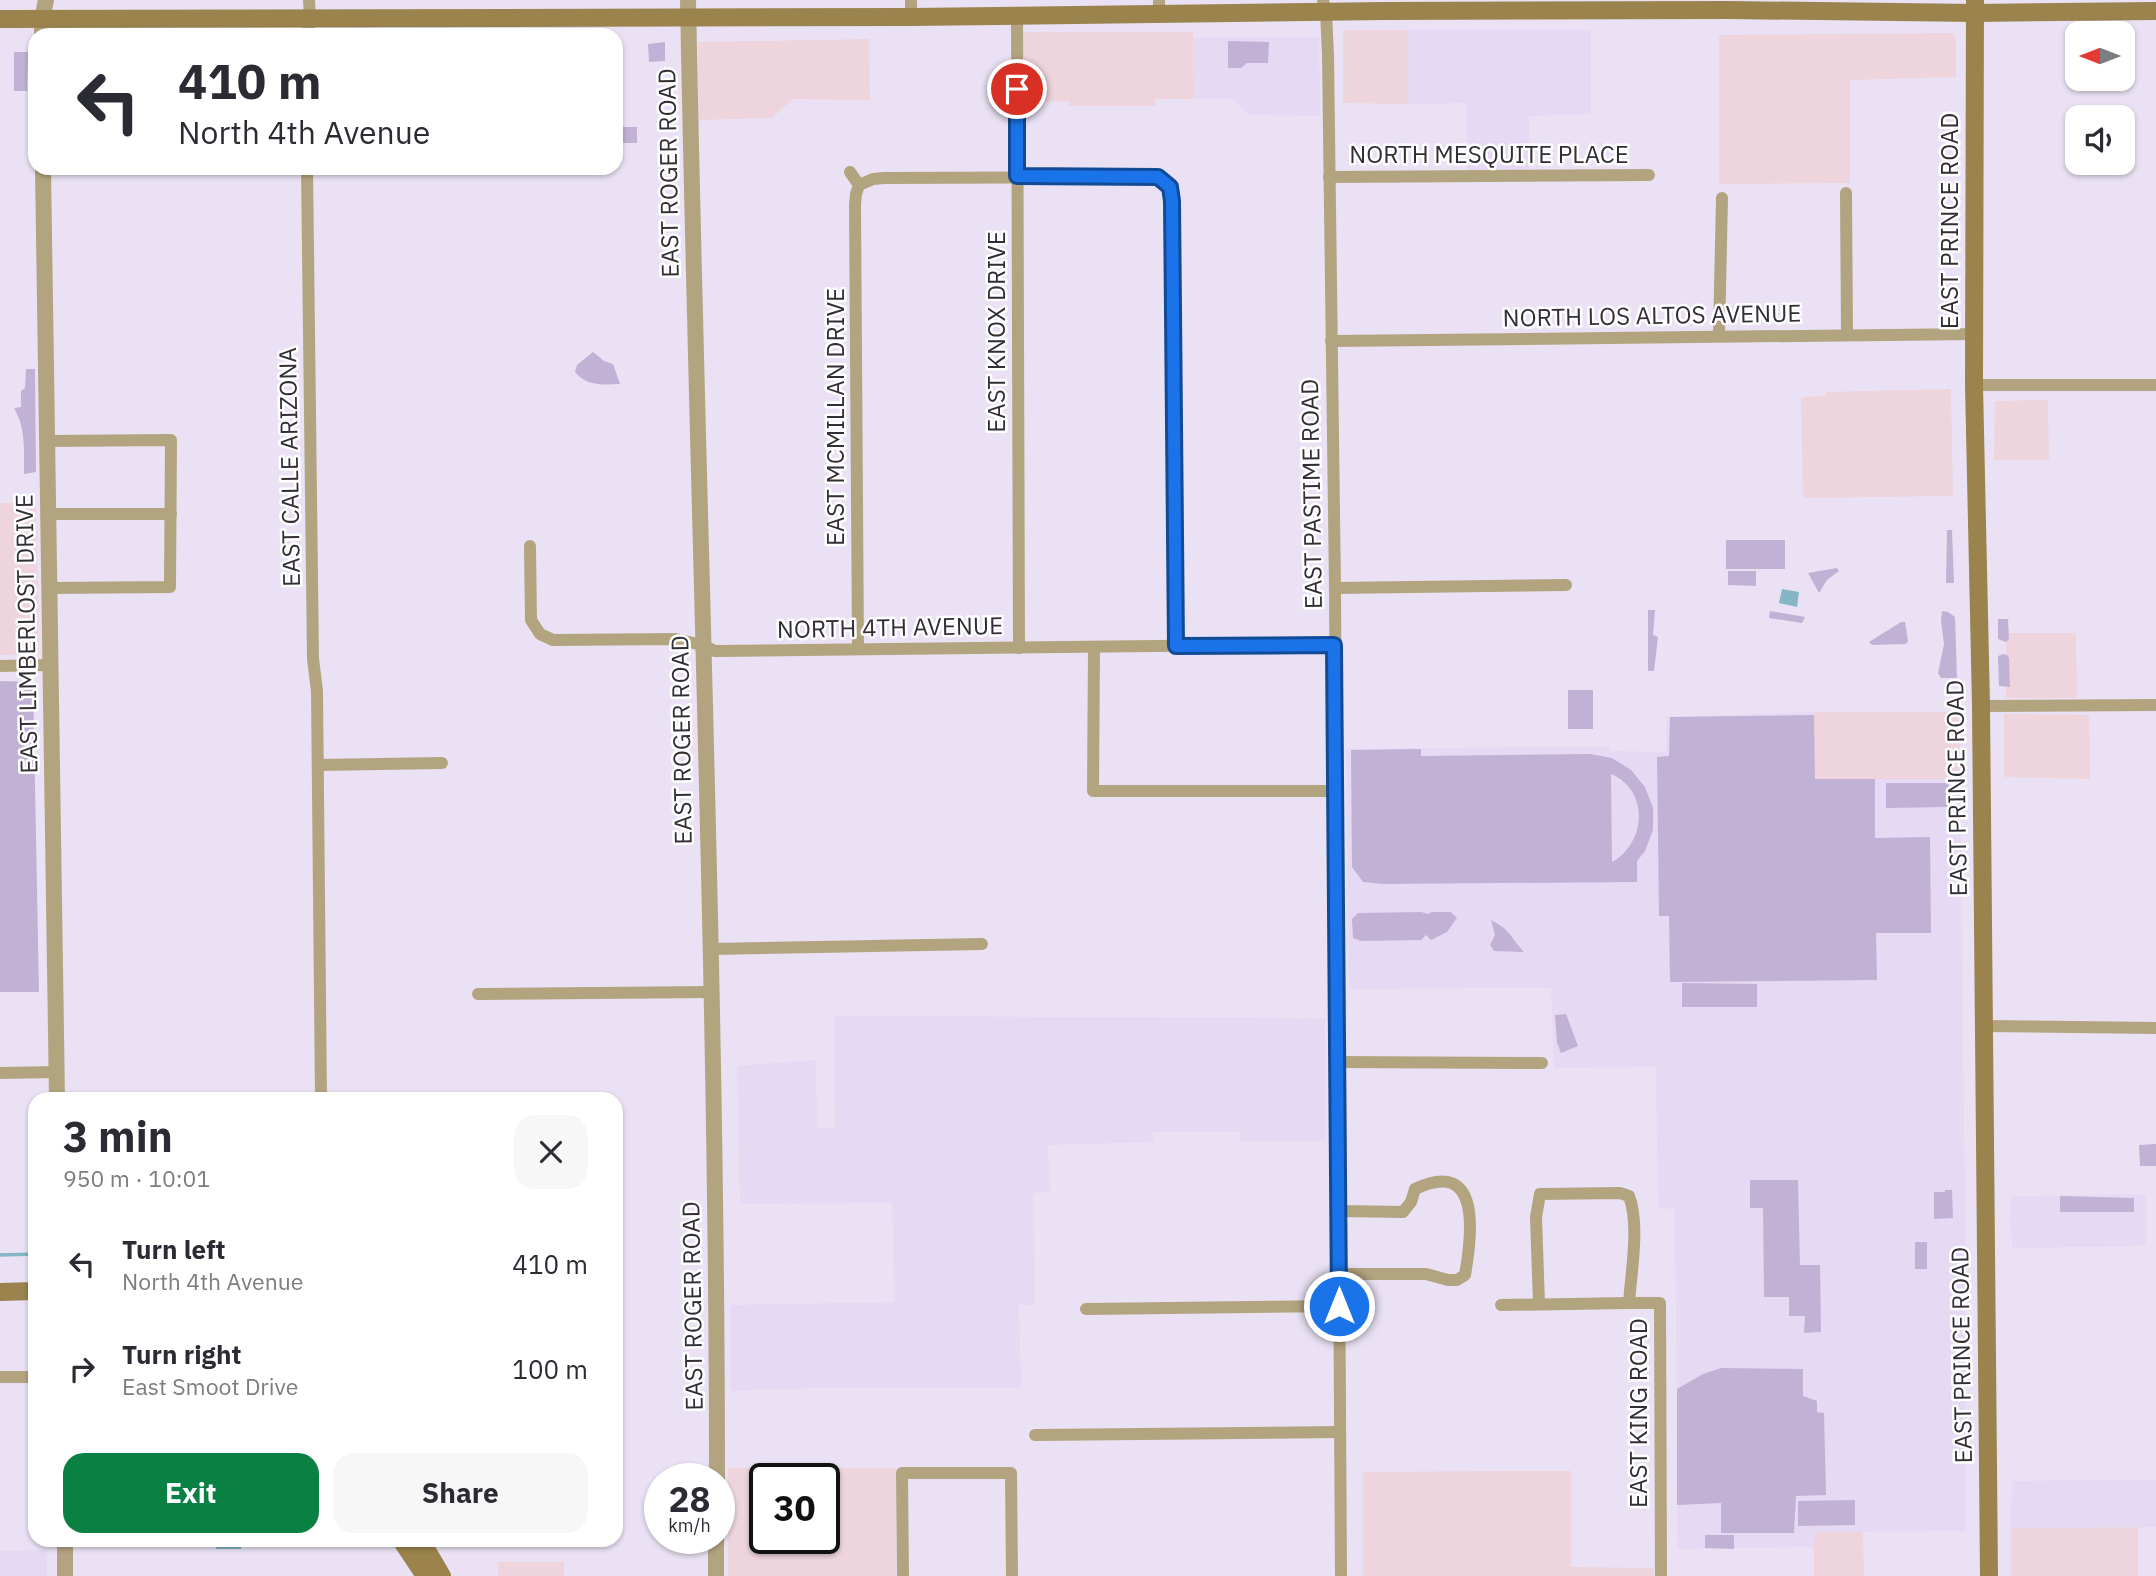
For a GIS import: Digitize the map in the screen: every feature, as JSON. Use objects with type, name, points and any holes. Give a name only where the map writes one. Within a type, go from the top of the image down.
[{"type":"main road","points":[[0,19],[42,27],[308,27],[688,8],[911,9],[1017,16],[1036,8],[1324,6],[1975,6],[2156,11]]},
{"type":"main road","name":"EAST PRINCE ROAD","points":[[1975,6],[1974,385],[1981,706],[1989,1576]]},
{"type":"main road","points":[[0,1292],[28,1291]]},
{"type":"main road","points":[[406,1547],[425,1576]]},
{"type":"main road","points":[[425,1547],[442,1576]]},
{"type":"street","points":[[36,0],[42,27]]},
{"type":"street","points":[[42,27],[46,0]]},
{"type":"street","points":[[308,27],[309,0]]},
{"type":"street","name":"EAST PASTIME ROAD","points":[[1324,6],[1335,589],[1341,1576]]},
{"type":"street","name":"EAST ROGER ROAD","points":[[688,8],[710,949],[716,1463]]},
{"type":"street","name":"EAST KNOX DRIVE","points":[[1017,16],[1019,648]]},
{"type":"street","points":[[850,172],[859,185],[884,178],[1017,176],[1168,179],[1172,201],[1176,646]]},
{"type":"street","name":"EAST LIMBERLOST DRIVE","points":[[43,175],[57,1092]]},
{"type":"street","name":"EAST CALLE ARIZONA","points":[[307,175],[313,659],[317,691],[321,1092]]},
{"type":"street","name":"NORTH MESQUITE PLACE","points":[[1329,177],[1649,176]]},
{"type":"street","name":"EAST MCMILLAN DRIVE","points":[[858,649],[855,205],[859,185]]},
{"type":"street","points":[[1846,193],[1847,334]]},
{"type":"street","points":[[1719,335],[1722,198]]},
{"type":"street","name":"NORTH LOS ALTOS AVENUE","points":[[1331,341],[1975,334]]},
{"type":"street","points":[[1974,385],[2156,385]]},
{"type":"street","points":[[47,441],[171,440],[170,587],[49,589]]},
{"type":"street","points":[[48,514],[170,514]]},
{"type":"street","name":"NORTH 4TH AVENUE","points":[[530,546],[531,620],[537,631],[545,638],[553,640],[676,639],[715,651],[1334,645]]},
{"type":"street","points":[[1335,589],[1566,586]]},
{"type":"street","points":[[1094,647],[1093,792],[1336,791]]},
{"type":"street","points":[[0,666],[50,665]]},
{"type":"street","points":[[1981,706],[2156,705]]},
{"type":"street","points":[[318,765],[442,763]]},
{"type":"street","points":[[710,949],[982,944]]},
{"type":"street","points":[[478,994],[710,992]]},
{"type":"street","points":[[1983,1027],[2156,1028]]},
{"type":"street","points":[[1337,1062],[1542,1063]]},
{"type":"street","points":[[0,1073],[56,1072]]},
{"type":"street","points":[[1339,1211],[1403,1212],[1411,1202],[1415,1189],[1427,1183],[1445,1182],[1458,1185],[1466,1196],[1470,1243],[1465,1275],[1457,1280],[1426,1274],[1339,1274]]},
{"type":"street","name":"EAST KING ROAD","points":[[1539,1304],[1536,1217],[1540,1194],[1620,1193],[1629,1196],[1633,1222],[1629,1303],[1660,1303],[1661,1576]]},
{"type":"street","points":[[1501,1305],[1629,1303]]},
{"type":"street","points":[[1086,1309],[1339,1306]]},
{"type":"street","points":[[0,1377],[28,1377]]},
{"type":"street","points":[[1035,1435],[1340,1432]]},
{"type":"street","points":[[903,1576],[902,1473],[1011,1473],[1012,1576]]},
{"type":"street","points":[[65,1547],[65,1576]]},
{"type":"street","points":[[716,1554],[716,1576]]},
{"type":"shaded area","points":[[1343,30],[1407,30],[1407,104],[1343,103]]},
{"type":"shaded area","points":[[1407,30],[1591,30],[1591,114],[1529,116],[1529,172],[1467,174],[1467,103],[1407,104]]},
{"type":"shaded area","points":[[1021,32],[1193,32],[1194,99],[1155,99],[1155,106],[1069,106],[1069,101],[1021,102]]},
{"type":"shaded area","points":[[1951,33],[1956,38],[1956,77],[1850,80],[1850,183],[1719,184],[1719,35]]},
{"type":"shaded area","points":[[1319,37],[1320,116],[1248,115],[1233,98],[1194,99],[1193,38]]},
{"type":"shaded area","points":[[869,39],[870,100],[793,99],[774,118],[697,120],[698,42]]},
{"type":"shaded area","points":[[1228,41],[1269,42],[1268,63],[1247,63],[1241,68],[1228,68]]},
{"type":"shaded area","points":[[665,42],[665,61],[649,62],[648,44]]},
{"type":"shaded area","points":[[14,52],[28,52],[27,91],[14,91]]},
{"type":"shaded area","points":[[623,127],[637,127],[637,143],[623,143]]},
{"type":"shaded area","points":[[593,352],[613,364],[620,384],[601,384],[579,377],[575,372],[577,365]]},
{"type":"shaded area","points":[[26,369],[35,369],[36,472],[24,474],[22,432],[14,408],[21,407]]},
{"type":"shaded area","points":[[1951,389],[1953,496],[1803,498],[1801,397],[1826,396],[1826,392]]},
{"type":"shaded area","points":[[2048,400],[2049,460],[1994,460],[1995,401]]},
{"type":"shaded area","points":[[0,503],[36,503],[39,654],[0,655]]},
{"type":"shaded area","points":[[1947,530],[1952,530],[1954,583],[1946,583]]},
{"type":"shaded area","points":[[1726,540],[1785,540],[1785,569],[1726,569]]},
{"type":"shaded area","points":[[1837,568],[1839,571],[1827,580],[1819,593],[1808,573]]},
{"type":"shaded area","points":[[1728,571],[1756,571],[1756,586],[1728,585]]},
{"type":"shaded area","points":[[1648,610],[1655,610],[1653,635],[1658,637],[1654,671],[1648,671]]},
{"type":"shaded area","points":[[1770,611],[1805,617],[1802,623],[1769,618]]},
{"type":"shaded area","points":[[1942,611],[1955,617],[1957,678],[1941,678],[1938,673],[1944,644]]},
{"type":"shaded area","points":[[1998,619],[2008,619],[2009,639],[2006,642],[1998,639]]},
{"type":"shaded area","points":[[1905,622],[1908,641],[1906,644],[1872,645],[1869,642]]},
{"type":"shaded area","points":[[2006,633],[2076,633],[2077,698],[2006,698]]},
{"type":"shaded area","points":[[2003,654],[2009,658],[2010,687],[1999,686],[1998,656]]},
{"type":"shaded area","points":[[0,681],[33,682],[39,992],[0,992]]},
{"type":"shaded area","points":[[1568,690],[1593,690],[1593,729],[1568,729]]},
{"type":"shaded area","points":[[1814,712],[1959,712],[1960,779],[1814,779]]},
{"type":"shaded area","points":[[1814,712],[1815,779],[1960,779],[1966,1531],[1815,1532],[1814,1547],[1678,1549],[1675,1209],[1658,1208],[1656,1067],[1554,1068],[1551,988],[1349,989],[1346,749],[1609,746],[1610,751],[1666,752],[1667,717]]},
{"type":"shaded area","points":[[2004,714],[2089,715],[2090,779],[2004,777]]},
{"type":"shaded area","points":[[1814,715],[1815,779],[1875,779],[1875,838],[1930,837],[1931,933],[1876,933],[1877,980],[1670,982],[1669,916],[1659,916],[1657,757],[1669,756],[1670,717]]},
{"type":"shaded area","points":[[1421,749],[1421,756],[1590,754],[1612,758],[1631,770],[1645,787],[1653,808],[1653,830],[1645,851],[1637,861],[1637,882],[1363,882],[1352,867],[1351,750]],"holes":[[[1611,774],[1632,792],[1639,816],[1632,842],[1624,853],[1612,862]]]},
{"type":"shaded area","points":[[1886,783],[1949,783],[1948,807],[1886,808]]},
{"type":"shaded area","points":[[1451,912],[1457,918],[1447,932],[1431,940],[1426,935],[1421,940],[1361,941],[1353,938],[1352,919],[1358,913]]},
{"type":"shaded area","points":[[1491,920],[1507,931],[1524,952],[1494,951],[1490,945],[1495,935]]},
{"type":"shaded area","points":[[1682,983],[1757,984],[1757,1007],[1682,1007]]},
{"type":"shaded area","points":[[1566,1014],[1578,1046],[1561,1053],[1557,1042],[1555,1015]]},
{"type":"shaded area","points":[[834,1016],[1325,1018],[1325,1141],[1241,1141],[1240,1132],[1153,1132],[1153,1142],[1048,1145],[1050,1192],[1033,1193],[1035,1305],[1019,1305],[1021,1388],[815,1388],[731,1391],[730,1305],[895,1302],[892,1203],[740,1204],[737,1066],[816,1060],[817,1128],[835,1128]]},
{"type":"shaded area","points":[[2156,1144],[2156,1166],[2140,1166],[2139,1145]]},
{"type":"shaded area","points":[[1750,1180],[1798,1180],[1800,1265],[1820,1265],[1821,1332],[1804,1333],[1805,1316],[1789,1316],[1789,1297],[1764,1297],[1763,1208],[1750,1208]]},
{"type":"shaded area","points":[[1952,1190],[1953,1218],[1934,1219],[1934,1192]]},
{"type":"shaded area","points":[[2146,1194],[2146,1246],[2012,1248],[2009,1223],[2011,1196]]},
{"type":"shaded area","points":[[2060,1196],[2134,1198],[2134,1212],[2060,1212]]},
{"type":"shaded area","points":[[1915,1242],[1927,1242],[1927,1269],[1915,1269]]},
{"type":"shaded area","points":[[1721,1368],[1803,1369],[1803,1396],[1817,1401],[1817,1412],[1824,1413],[1826,1495],[1796,1496],[1794,1533],[1721,1533],[1721,1503],[1677,1505],[1677,1389],[1703,1374]]},
{"type":"shaded area","points":[[735,1468],[749,1468],[749,1554],[840,1554],[840,1468],[896,1468],[896,1576],[728,1576],[728,1554],[735,1554]]},
{"type":"shaded area","points":[[1571,1471],[1571,1567],[1654,1568],[1654,1576],[1363,1576],[1363,1472]]},
{"type":"shaded area","points":[[2156,1480],[2156,1527],[2011,1528],[2012,1481]]},
{"type":"shaded area","points":[[1855,1500],[1855,1525],[1798,1526],[1798,1501]]},
{"type":"shaded area","points":[[2138,1527],[2138,1576],[2011,1576],[2011,1528]]},
{"type":"shaded area","points":[[1863,1531],[1864,1576],[1814,1576],[1814,1532]]},
{"type":"shaded area","points":[[1705,1535],[1734,1535],[1734,1549],[1705,1548]]},
{"type":"shaded area","points":[[47,1550],[47,1576],[0,1576],[0,1551]]},
{"type":"shaded area","points":[[498,1562],[564,1562],[564,1576],[498,1576]]},
{"type":"water","points":[[1782,589],[1799,592],[1797,607],[1779,603]]},
{"type":"water","points":[[216,1547],[241,1547],[241,1549]]},
{"type":"waterway","points":[[0,1255],[28,1254]]},
{"type":"route","points":[[1017,89],[1017,176],[1158,177],[1170,187],[1176,646],[1334,645],[1339,1306]]}]
